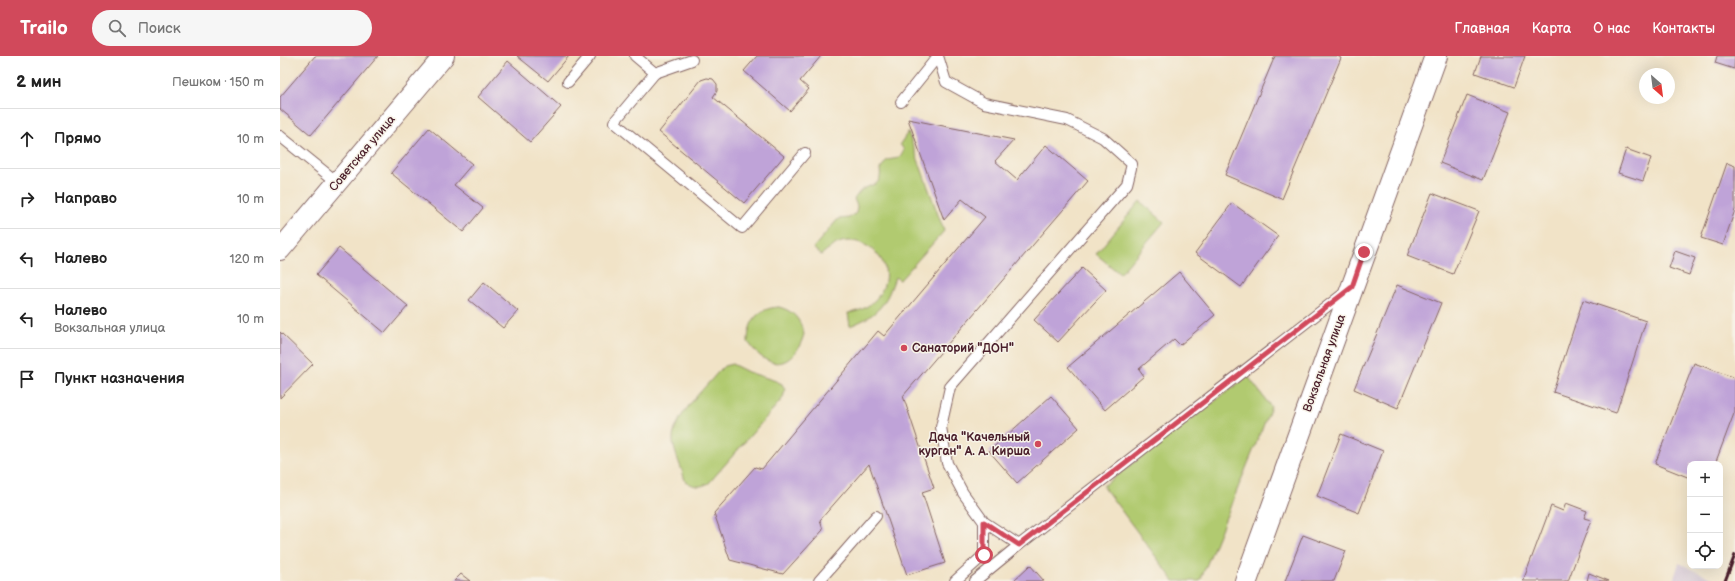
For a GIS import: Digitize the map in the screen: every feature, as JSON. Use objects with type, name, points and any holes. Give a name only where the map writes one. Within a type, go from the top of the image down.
[{"type":"main road","name":"Вокзальная улица","points":[[1246,581],[1436,56]]},
{"type":"street","name":"Советская улица","points":[[280,250],[444,56]]},
{"type":"lane","points":[[568,82],[590,56]]},
{"type":"lane","points":[[635,56],[654,73]]},
{"type":"lane","points":[[901,102],[938,56],[946,82],[984,103],[1067,120],[1103,138],[1132,164],[1127,184],[950,387],[941,427],[948,463],[963,493],[984,522],[1019,545]]},
{"type":"lane","points":[[692,60],[654,73],[614,122],[742,228],[805,153]]},
{"type":"lane","points":[[280,136],[337,182]]},
{"type":"lane","points":[[975,581],[1019,545],[1352,287]]},
{"type":"lane","points":[[819,581],[876,516]]},
{"type":"lane","points":[[955,581],[984,555],[984,522]]},
{"type":"shaded area","points":[[1679,563],[1687,567],[1687,569],[1692,569],[1718,581],[1673,581]]},
{"type":"green space","points":[[908,132],[944,231],[900,280],[895,277],[892,287],[880,308],[868,318],[850,326],[848,313],[864,308],[881,292],[885,277],[883,263],[876,253],[866,245],[854,241],[844,241],[830,248],[821,255],[813,248],[838,219],[849,218],[856,213],[857,206],[854,199],[862,190],[879,181],[880,169],[887,160],[899,158],[904,150],[900,144]]},
{"type":"green space","points":[[1140,201],[1164,222],[1120,274],[1096,254]]},
{"type":"green space","points":[[779,307],[796,316],[801,324],[804,334],[802,341],[794,354],[784,362],[778,363],[771,362],[763,358],[748,342],[748,335],[752,322],[760,313],[765,310]]},
{"type":"green space","points":[[732,364],[748,372],[782,384],[785,390],[783,398],[709,483],[702,486],[694,486],[685,481],[674,447],[674,433],[677,424],[690,404],[724,366]]},
{"type":"green space","points":[[1248,376],[1271,407],[1200,581],[1174,581],[1103,486]]},
{"type":"building","points":[[315,56],[378,56],[311,135],[280,109],[280,97]]},
{"type":"building","points":[[517,56],[569,56],[548,81]]},
{"type":"building","points":[[757,56],[821,56],[800,81],[809,89],[790,111],[744,71]]},
{"type":"building","points":[[1275,56],[1337,56],[1341,58],[1282,199],[1225,175]]},
{"type":"building","points":[[1481,56],[1525,56],[1514,87],[1475,73]]},
{"type":"building","points":[[1717,56],[1735,56],[1734,69],[1715,63]]},
{"type":"building","points":[[508,61],[561,107],[530,142],[478,97]]},
{"type":"building","points":[[707,78],[713,79],[717,84],[717,91],[713,97],[784,156],[744,203],[659,132],[701,80]]},
{"type":"building","points":[[1467,95],[1510,112],[1483,180],[1440,163]]},
{"type":"building","name":"Санаторий \"ДОН\"","points":[[908,119],[1014,140],[995,161],[1017,180],[1046,145],[1088,181],[903,396],[934,488],[922,492],[945,563],[907,575],[869,464],[820,520],[823,530],[783,574],[730,560],[714,513],[755,467],[762,469],[878,331],[884,336],[985,217],[962,199],[944,220]]},
{"type":"building","points":[[429,128],[472,164],[454,185],[483,208],[463,232],[391,173]]},
{"type":"building","points":[[1626,149],[1651,158],[1643,181],[1618,173]]},
{"type":"building","points":[[1727,163],[1735,166],[1735,210],[1723,245],[1701,238]]},
{"type":"building","points":[[1432,193],[1479,211],[1453,274],[1407,256]]},
{"type":"building","points":[[1232,203],[1278,236],[1241,287],[1195,253]]},
{"type":"building","points":[[339,248],[408,306],[385,333],[316,275]]},
{"type":"building","points":[[1675,251],[1695,258],[1689,275],[1669,268]]},
{"type":"building","points":[[1082,268],[1106,290],[1058,342],[1034,320]]},
{"type":"building","points":[[1179,272],[1215,315],[1180,345],[1174,339],[1139,369],[1144,376],[1105,410],[1068,367]]},
{"type":"building","points":[[484,282],[518,311],[503,328],[469,300]]},
{"type":"building","points":[[1397,285],[1441,303],[1398,408],[1354,389]]},
{"type":"building","points":[[1583,300],[1646,321],[1616,413],[1553,392]]},
{"type":"building","points":[[280,332],[313,364],[280,398]]},
{"type":"building","points":[[1694,363],[1735,378],[1735,411],[1716,461],[1687,461],[1687,477],[1655,464]]},
{"type":"building","points":[[1051,396],[1079,428],[1017,483],[989,451]]},
{"type":"building","points":[[1341,434],[1383,451],[1359,513],[1317,496]]},
{"type":"building","points":[[1566,503],[1587,511],[1584,518],[1591,520],[1568,581],[1523,581],[1551,506],[1563,511]]},
{"type":"building","points":[[1303,535],[1346,551],[1334,581],[1285,581]]},
{"type":"building","points":[[1030,565],[1044,581],[1013,581]]},
{"type":"building","points":[[1589,573],[1609,581],[1587,581]]},
{"type":"building","points":[[461,574],[470,581],[454,581]]},
{"type":"railway","points":[[1725,581],[1735,555]]},
{"type":"place","name":"Санаторий \"ДОН\"","points":[[904,348]]},
{"type":"place","name":"Дача \"Качельный курган\" А. А. Кирша","points":[[1038,444]]},
{"type":"route","points":[[984,555],[984,522],[1019,545],[1352,287],[1364,252]]}]
